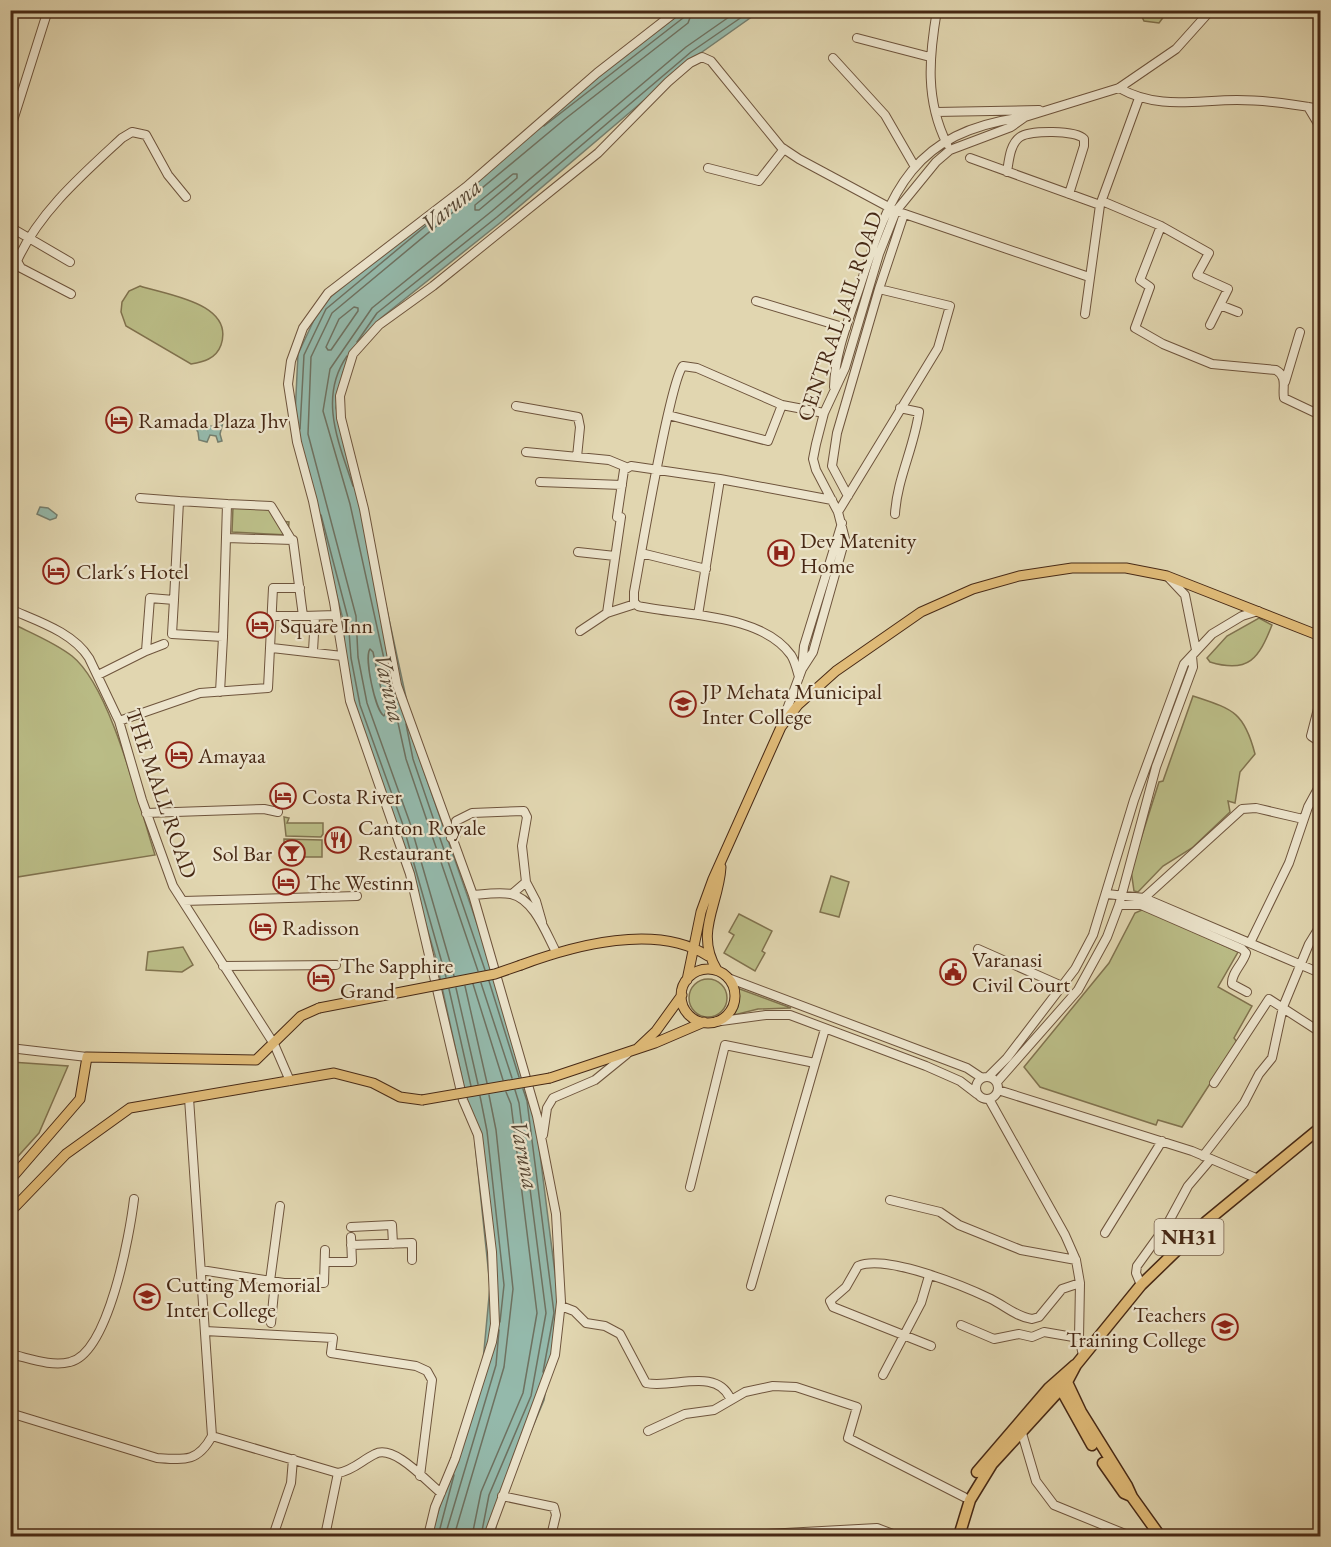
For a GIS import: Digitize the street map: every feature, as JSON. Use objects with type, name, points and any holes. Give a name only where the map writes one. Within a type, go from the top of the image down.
[{"type":"highway","name":"NH31","points":[[1062,1381],[1141,1285],[1172,1253],[1256,1178],[1320,1128]]},
{"type":"highway","points":[[959,1536],[970,1500],[979,1482],[1062,1381]]},
{"type":"highway","points":[[1062,1381],[1157,1536]]},
{"type":"highway","points":[[952,1536],[964,1497],[986,1460],[1062,1381]]},
{"type":"main road","points":[[631,1052],[656,1031],[681,995],[687,980],[705,901],[780,727],[798,705],[836,671],[907,620],[973,589],[1019,576],[1072,568],[1126,568],[1167,576],[1320,636]]},
{"type":"main road","points":[[708,956],[706,935],[721,879],[722,864]]},
{"type":"main road","points":[[10,1180],[80,1099],[87,1058],[256,1060],[301,1016],[319,1008],[495,974],[556,952],[632,940],[693,946],[708,956],[717,970],[728,978],[732,985],[734,1000],[727,1014],[631,1052],[550,1078],[422,1100],[400,1097],[373,1083],[342,1074],[130,1108],[66,1154],[10,1212]]},
{"type":"main road","points":[[687,980],[700,970],[717,970]]},
{"type":"main road","points":[[681,995],[690,1015],[709,1022]]},
{"type":"street","points":[[10,130],[48,10]]},
{"type":"street","points":[[428,1536],[492,1342],[495,1306],[490,1240],[477,1130],[464,1100],[410,874],[355,720],[313,501],[297,442],[288,384],[291,362],[303,328],[323,299],[340,283],[466,187],[597,73],[678,10]]},
{"type":"street","name":"CENTRAL JAIL ROAD","points":[[800,678],[804,646],[842,523],[816,470],[813,459],[825,413],[845,368],[879,254],[896,211],[936,162],[950,150],[1011,127],[1025,117],[1119,88],[1141,75],[1181,44],[1211,10]]},
{"type":"street","points":[[1309,10],[1320,16]]},
{"type":"street","points":[[937,11],[929,81],[936,112],[950,150]]},
{"type":"street","points":[[857,38],[930,57]]},
{"type":"street","points":[[488,1536],[555,1354],[561,1306],[556,1214],[542,1140],[473,895],[397,685],[364,509],[341,418],[341,389],[353,354],[379,325],[433,286],[598,153],[668,82],[702,57],[711,61],[784,149],[896,211],[1089,278]]},
{"type":"street","points":[[833,57],[885,115],[915,167]]},
{"type":"street","points":[[1119,88],[1139,98],[1178,104],[1237,100],[1320,109]]},
{"type":"street","points":[[1085,314],[1101,203],[1139,98]]},
{"type":"street","points":[[1308,107],[1320,127]]},
{"type":"street","points":[[936,112],[1056,109]]},
{"type":"street","points":[[848,496],[832,466],[837,433],[879,289],[896,211],[894,193],[915,167],[945,140],[1002,121],[1025,117]]},
{"type":"street","points":[[71,294],[19,266],[17,261],[30,238],[58,200],[117,142],[132,132],[146,135],[168,175],[186,198]]},
{"type":"street","points":[[1007,172],[1012,148],[1020,137],[1038,132],[1076,134],[1084,139],[1084,146],[1069,194]]},
{"type":"street","points":[[708,168],[759,181],[784,149]]},
{"type":"street","points":[[970,158],[1161,226],[1209,253],[1197,275],[1228,289],[1210,325]]},
{"type":"street","points":[[834,389],[835,368],[846,328],[896,211]]},
{"type":"street","points":[[1161,226],[1140,280],[1150,287],[1136,328],[1163,344],[1212,364],[1276,370],[1282,375],[1285,383]]},
{"type":"street","points":[[10,227],[70,262]]},
{"type":"street","points":[[838,512],[938,348],[950,306],[879,289]]},
{"type":"street","points":[[756,301],[846,328]]},
{"type":"street","points":[[1220,305],[1238,312]]},
{"type":"street","points":[[1300,333],[1283,392],[1288,402],[1320,415]]},
{"type":"street","points":[[635,604],[633,592],[668,415],[677,378],[683,366],[697,368],[782,405],[825,413]]},
{"type":"street","points":[[668,415],[768,441],[782,405]]},
{"type":"street","points":[[516,406],[578,417],[580,427],[577,457]]},
{"type":"street","points":[[895,514],[896,495],[909,460],[919,412],[900,408]]},
{"type":"street","points":[[526,452],[609,460],[626,467],[658,468],[832,500]]},
{"type":"street","points":[[607,613],[626,467]]},
{"type":"street","points":[[698,615],[720,479]]},
{"type":"street","points":[[540,482],[622,485]]},
{"type":"street","points":[[140,498],[271,506],[295,542],[303,616]]},
{"type":"street","points":[[178,501],[172,634],[223,637]]},
{"type":"street","points":[[220,692],[227,504]]},
{"type":"street","points":[[227,538],[291,539]]},
{"type":"street","points":[[578,552],[615,556]]},
{"type":"street","points":[[641,553],[706,569]]},
{"type":"street","points":[[709,1022],[778,1014],[802,1019],[936,1070],[960,1082],[982,1098],[989,1099],[995,1096],[998,1086],[1078,990],[1098,957],[1120,900],[1156,767],[1193,667],[1194,653],[1185,595],[1167,576]]},
{"type":"street","points":[[119,722],[200,693],[268,688],[272,648],[273,588],[300,588]]},
{"type":"street","points":[[146,651],[148,601],[153,598],[174,600]]},
{"type":"street","points":[[580,630],[607,613],[635,604],[748,626],[764,634],[789,653],[800,678],[780,727]]},
{"type":"street","name":"THE MALL ROAD","points":[[10,609],[68,637],[83,648],[119,722],[146,813],[174,886],[274,1044],[290,1081]]},
{"type":"street","points":[[977,1094],[976,1083],[1007,1058],[1075,969],[1093,935],[1134,800],[1184,664],[1217,630],[1242,616],[1259,611]]},
{"type":"street","points":[[272,616],[336,615]]},
{"type":"street","points":[[313,651],[315,616]]},
{"type":"street","points":[[98,675],[165,644]]},
{"type":"street","points":[[272,648],[342,656]]},
{"type":"street","points":[[1320,701],[1311,736],[1320,742]]},
{"type":"street","points":[[1250,943],[1288,863],[1303,819],[1320,785]]},
{"type":"street","points":[[1144,898],[1242,809],[1256,808],[1303,819]]},
{"type":"street","points":[[146,813],[264,809],[278,812]]},
{"type":"street","points":[[451,838],[456,835],[456,821],[469,814],[524,811],[527,817],[522,846],[526,882],[536,900],[544,929]]},
{"type":"street","points":[[473,895],[512,894],[523,887],[526,882]]},
{"type":"street","points":[[512,894],[525,902],[544,929],[556,952]]},
{"type":"street","points":[[1107,894],[1141,905],[1242,949],[1246,953],[1245,958],[1231,979],[1232,984],[1247,992]]},
{"type":"street","points":[[183,901],[357,896]]},
{"type":"street","points":[[1120,900],[1144,898],[1320,973]]},
{"type":"street","points":[[1203,1156],[1244,1103],[1259,1074],[1272,1058],[1283,1007],[1301,964],[1320,928]]},
{"type":"street","points":[[978,949],[1062,986]]},
{"type":"street","points":[[224,966],[336,965]]},
{"type":"street","points":[[728,978],[967,1068],[998,1086],[1162,1141],[1256,1178]]},
{"type":"street","points":[[1214,1083],[1269,999],[1320,1032]]},
{"type":"street","points":[[751,1286],[825,1029]]},
{"type":"street","points":[[690,1186],[725,1045],[815,1063]]},
{"type":"street","points":[[10,1048],[87,1058]]},
{"type":"street","points":[[542,1140],[550,1102],[557,1095],[595,1080],[631,1052]]},
{"type":"street","points":[[10,1413],[157,1458],[178,1460],[194,1457],[205,1449],[212,1436],[189,1098]]},
{"type":"street","points":[[989,1099],[1076,1260],[1080,1283],[1079,1338],[1083,1355]]},
{"type":"street","points":[[1105,1233],[1162,1141]]},
{"type":"street","points":[[1141,1285],[1136,1273],[1137,1266],[1168,1223],[1188,1186],[1211,1159]]},
{"type":"street","points":[[10,1354],[60,1363],[71,1362],[87,1351],[103,1319],[124,1261],[134,1199]]},
{"type":"street","points":[[890,1200],[940,1212],[954,1223],[1021,1250],[1076,1260]]},
{"type":"street","points":[[271,1323],[272,1281],[280,1206]]},
{"type":"street","points":[[351,1227],[392,1225],[393,1244]]},
{"type":"street","points":[[325,1262],[352,1262],[351,1241],[412,1243],[412,1260]]},
{"type":"street","points":[[201,1270],[272,1281],[324,1283],[325,1250]]},
{"type":"street","points":[[931,1346],[833,1307],[830,1301],[846,1287],[861,1264],[894,1266],[929,1276],[978,1293],[1032,1319],[1039,1317],[1062,1289],[1080,1283]]},
{"type":"street","points":[[883,1375],[921,1303],[929,1276]]},
{"type":"street","points":[[561,1306],[573,1311],[586,1323],[611,1328],[620,1334],[646,1383],[684,1381],[721,1385],[726,1388],[730,1398]]},
{"type":"street","points":[[962,1325],[994,1339],[1019,1334],[1032,1337],[1041,1332],[1079,1338]]},
{"type":"street","points":[[205,1331],[333,1338],[331,1353],[423,1368],[432,1380],[420,1476]]},
{"type":"street","points":[[648,1431],[685,1414],[714,1410],[730,1398],[755,1389],[786,1386],[856,1406],[858,1412],[849,1438],[964,1497]]},
{"type":"street","points":[[1021,1430],[1036,1481],[1054,1505],[1130,1536]]},
{"type":"street","points":[[212,1436],[338,1473],[353,1469],[382,1451],[393,1453],[441,1493]]},
{"type":"street","points":[[273,1536],[291,1483],[292,1459]]},
{"type":"street","points":[[326,1536],[338,1473]]},
{"type":"street","points":[[502,1496],[554,1507],[556,1515],[551,1536]]},
{"type":"street","points":[[731,1536],[877,1528],[898,1536]]},
{"type":"green space","points":[[1139,11],[1168,11],[1159,23],[1144,21]]},
{"type":"green space","points":[[140,286],[196,303],[209,310],[218,319],[223,331],[221,345],[216,354],[204,361],[191,364],[126,326],[121,312],[122,302],[129,291]]},
{"type":"green space","points":[[233,507],[274,510],[281,521],[289,522],[288,535],[232,532]]},
{"type":"green space","points":[[1259,618],[1272,625],[1262,646],[1251,660],[1234,666],[1210,662],[1207,658],[1227,636]]},
{"type":"green space","points":[[11,623],[65,651],[86,671],[99,693],[122,749],[155,855],[11,878]]},
{"type":"green space","points":[[1193,696],[1218,704],[1235,714],[1246,729],[1255,754],[1240,772],[1235,803],[1228,801],[1230,812],[1192,848],[1163,866],[1138,892],[1134,891],[1131,870],[1159,782],[1163,781]]},
{"type":"green space","points":[[284,817],[289,818],[287,823],[323,823],[323,834],[321,837],[286,836]]},
{"type":"green space","points":[[284,839],[322,840],[322,857],[301,857],[300,849],[284,849]]},
{"type":"green space","points":[[831,876],[849,882],[839,917],[820,912]]},
{"type":"green space","points":[[1144,909],[1238,952],[1218,987],[1252,1006],[1234,1038],[1237,1042],[1182,1127],[1158,1120],[1156,1125],[1040,1087],[1024,1067],[1109,963],[1135,913]]},
{"type":"green space","points":[[739,914],[772,931],[762,951],[765,953],[755,971],[724,953],[734,935],[729,932]]},
{"type":"green space","points":[[183,947],[193,965],[182,972],[146,970],[148,952]]},
{"type":"green space","points":[[708,979],[721,985],[727,998],[721,1011],[708,1017],[695,1011],[689,998],[695,985]]},
{"type":"green space","points":[[737,988],[791,1008],[758,1009],[734,1015],[738,1006]]},
{"type":"green space","points":[[11,1062],[68,1066],[39,1133],[11,1164]]},
{"type":"water","name":"Varuna","points":[[683,11],[760,11],[695,57],[501,222],[381,318],[343,372],[336,408],[363,500],[419,757],[481,935],[533,1099],[560,1313],[544,1400],[502,1500],[494,1536],[431,1536],[483,1361],[490,1286],[474,1133],[435,955],[397,827],[357,716],[345,658],[343,619],[294,436],[298,354],[321,305],[556,108]]},
{"type":"water","points":[[199,421],[203,425],[216,427],[217,421],[223,422],[220,434],[222,441],[218,442],[216,436],[210,435],[207,442],[199,440],[194,426]]},
{"type":"water","points":[[40,507],[48,508],[57,515],[56,518],[50,520],[37,514]]},
{"type":"place","name":"Ramada Plaza Jhv","points":[[119,420]]},
{"type":"place","name":"Dev Matenity Home","points":[[781,553]]},
{"type":"place","name":"Clark´s Hotel","points":[[56,571]]},
{"type":"place","name":"Square Inn","points":[[260,625]]},
{"type":"place","name":"JP Mehata Municipal Inter College","points":[[683,704]]},
{"type":"place","name":"Amayaa","points":[[179,755]]},
{"type":"place","name":"Costa River","points":[[283,796]]},
{"type":"place","name":"Canton Royale Restaurant","points":[[338,840]]},
{"type":"place","name":"Sol Bar","points":[[292,853]]},
{"type":"place","name":"The Westinn","points":[[286,882]]},
{"type":"place","name":"Radisson","points":[[263,927]]},
{"type":"place","name":"Varanasi Civil Court","points":[[953,972]]},
{"type":"place","name":"The Sapphire Grand","points":[[321,978]]},
{"type":"place","name":"Cutting Memorial Inter College","points":[[147,1297]]},
{"type":"place","name":"Teachers Training College","points":[[1225,1327]]}]
